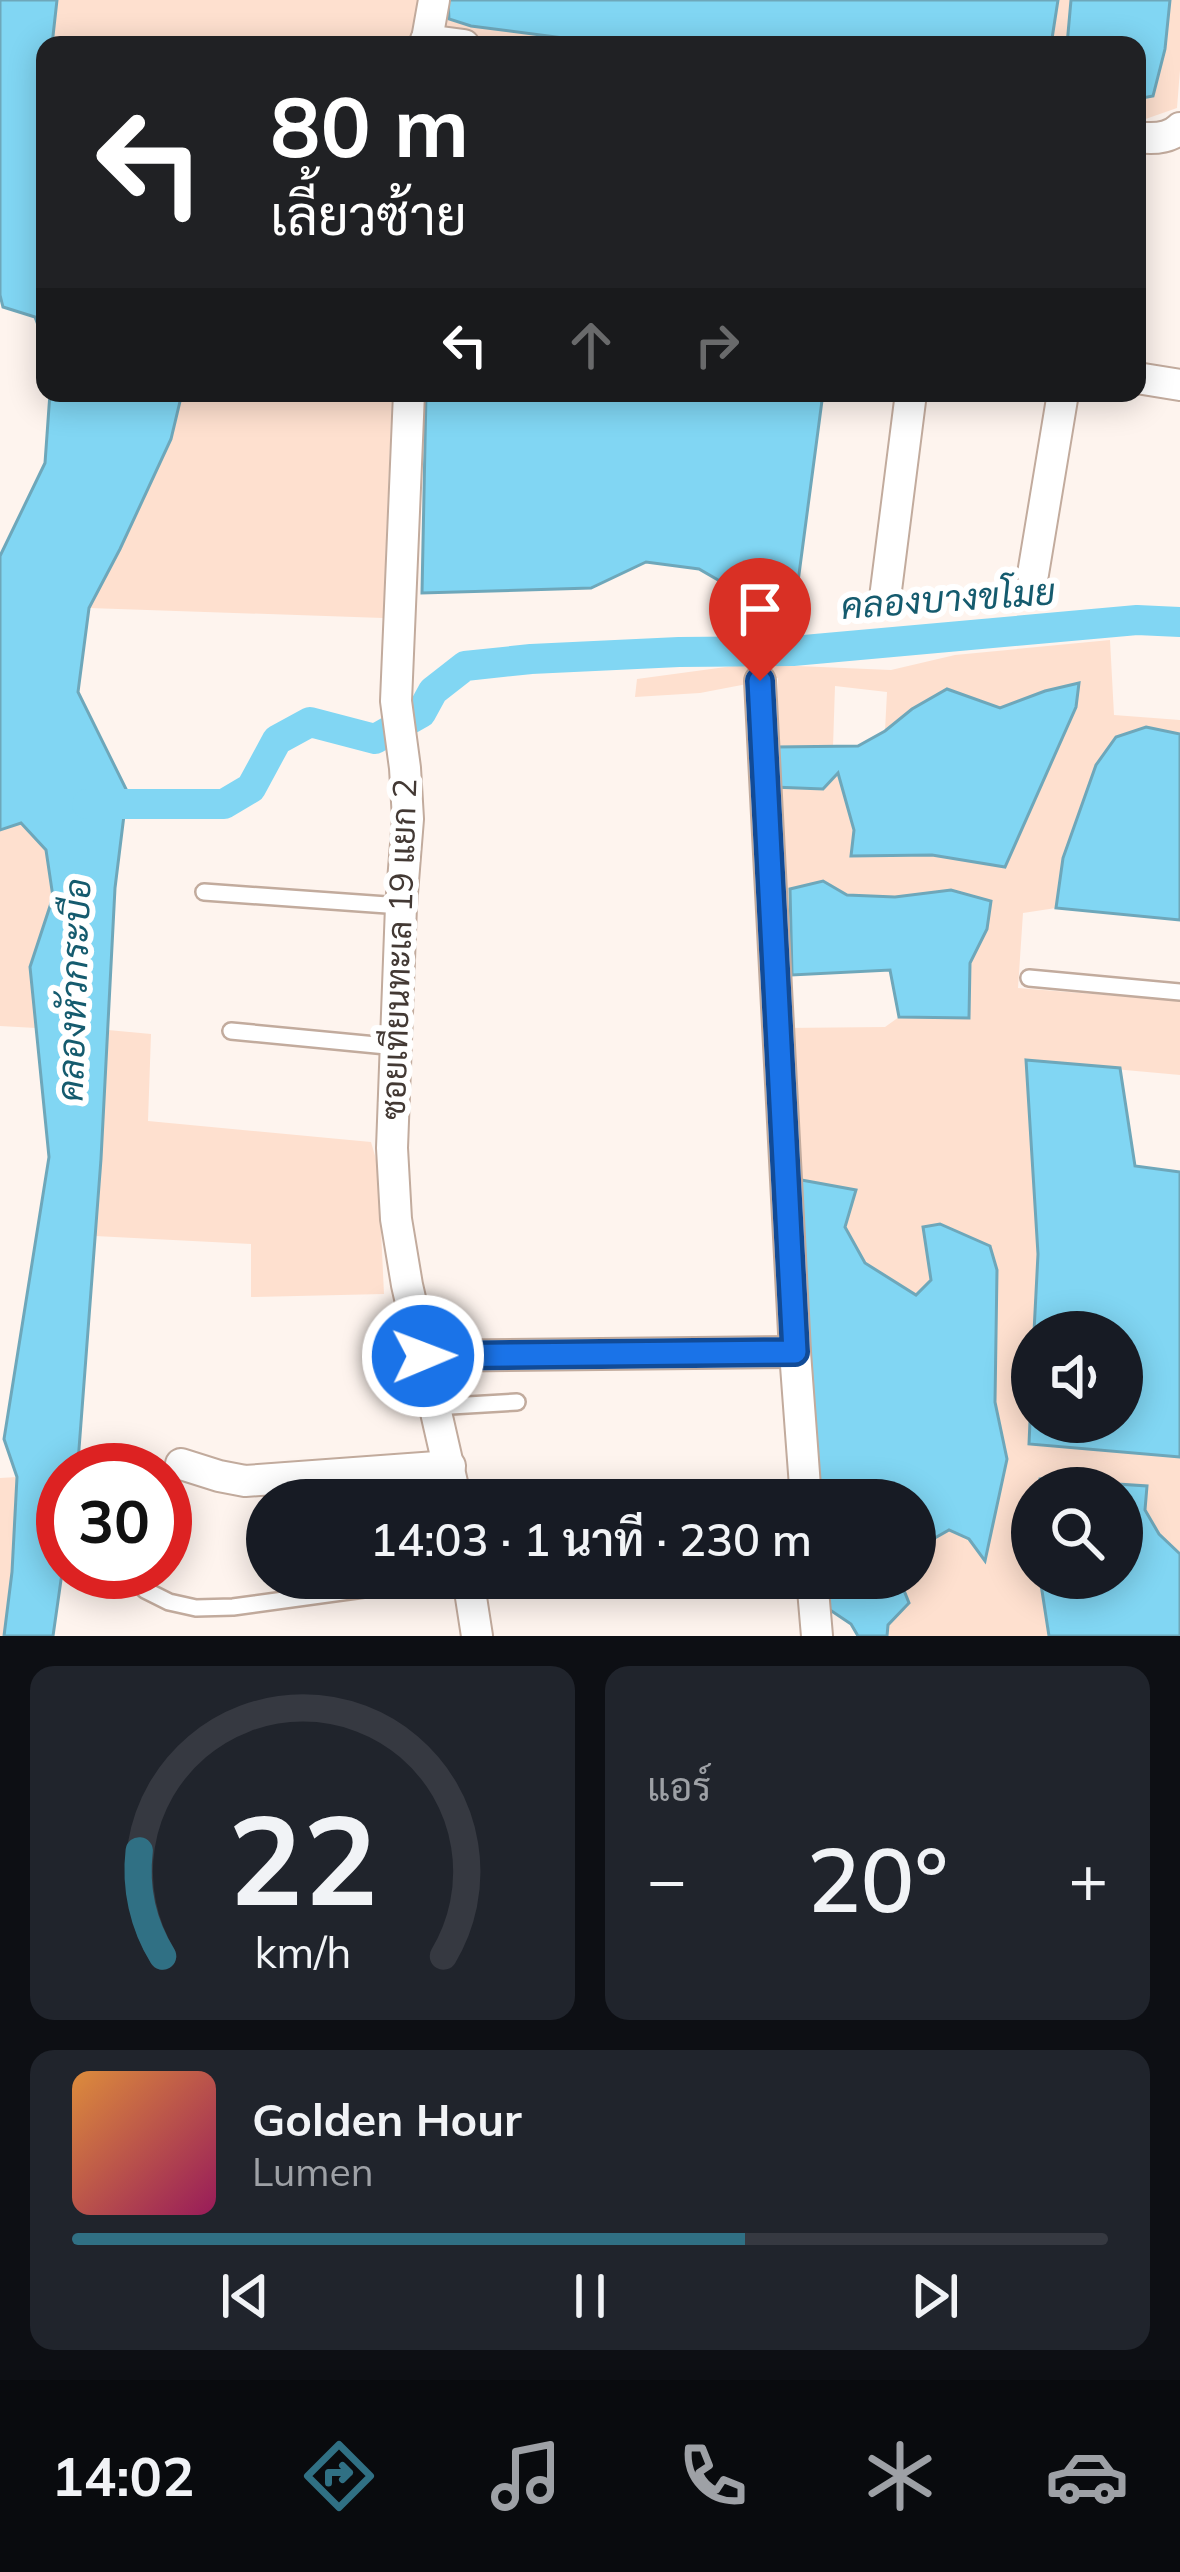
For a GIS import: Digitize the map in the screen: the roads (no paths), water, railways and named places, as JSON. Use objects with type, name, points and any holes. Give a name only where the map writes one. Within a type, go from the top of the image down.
[{"type":"street","points":[[427,36],[434,0]]},
{"type":"street","points":[[1146,138],[1180,128]]},
{"type":"street","points":[[1146,379],[1180,385]]},
{"type":"street","name":"ซอยเทียนทะเล 19 แยก 2","points":[[409,402],[396,701],[408,819],[392,1148],[396,1220],[452,1479]]},
{"type":"street","points":[[885,598],[910,402]]},
{"type":"street","points":[[1033,574],[1062,402]]},
{"type":"street","points":[[760,681],[804,1479]]},
{"type":"street","points":[[423,1356],[795,1352]]},
{"type":"street","points":[[192,1467],[245,1481],[450,1466]]},
{"type":"street","points":[[471,1599],[477,1636]]},
{"type":"street","points":[[814,1599],[817,1636]]},
{"type":"lane","points":[[204,892],[401,906]]},
{"type":"lane","points":[[1029,978],[1180,992]]},
{"type":"lane","points":[[231,1031],[397,1047]]},
{"type":"lane","points":[[434,1407],[517,1402]]},
{"type":"lane","points":[[163,1599],[196,1609],[291,1599]]},
{"type":"water","points":[[0,0],[57,0],[53,36],[36,36],[36,320],[3,307]]},
{"type":"water","points":[[448,0],[1058,0],[1052,36],[548,36],[449,19]]},
{"type":"water","points":[[1071,0],[1170,0],[1165,49],[1153,96],[1146,97],[1146,36],[1068,36]]},
{"type":"water","name":"คลองหัวกระบือ","points":[[49,402],[180,402],[171,439],[89,608],[78,692],[127,791],[115,888],[79,1443],[36,1443],[36,1599],[58,1599],[53,1636],[4,1636],[17,1477],[4,1439],[49,1157],[30,967],[53,897],[46,850],[21,823],[0,830],[0,556],[45,463]]},
{"type":"water","points":[[426,402],[822,402],[794,612],[763,606],[699,569],[646,562],[591,588],[422,593]]},
{"type":"water","points":[[1079,683],[1076,707],[1005,867],[932,855],[851,856],[854,830],[838,773],[823,789],[773,787],[776,747],[858,746],[947,689],[1000,708]]},
{"type":"water","points":[[1146,727],[1180,734],[1180,920],[1056,908],[1063,858],[1096,765],[1116,737]]},
{"type":"water","points":[[823,881],[847,895],[895,897],[951,890],[991,901],[987,929],[970,963],[969,1018],[899,1017],[890,970],[792,975],[790,889]]},
{"type":"water","points":[[1026,1060],[1120,1068],[1135,1166],[1180,1172],[1180,1457],[1029,1444],[1143,1443],[1143,1311],[1035,1311],[1038,1254]]},
{"type":"water","points":[[796,1179],[856,1190],[845,1227],[865,1263],[916,1295],[931,1280],[923,1227],[940,1224],[990,1246],[997,1270],[995,1402],[1007,1459],[985,1561],[969,1539],[949,1530],[936,1537],[936,1479],[817,1479]]},
{"type":"water","points":[[1143,1486],[1147,1486],[1145,1510],[1159,1534],[1180,1554],[1180,1636],[1049,1636],[1043,1599],[1143,1599]]},
{"type":"water","points":[[826,1599],[907,1599],[909,1603],[888,1625],[887,1636],[858,1636],[851,1624],[827,1608]]},
{"type":"waterway","name":"คลองบางขโมย","points":[[87,804],[224,804],[251,788],[277,740],[310,722],[375,739],[421,713],[433,691],[465,666],[679,652],[793,651],[1137,620],[1180,622]]}]
